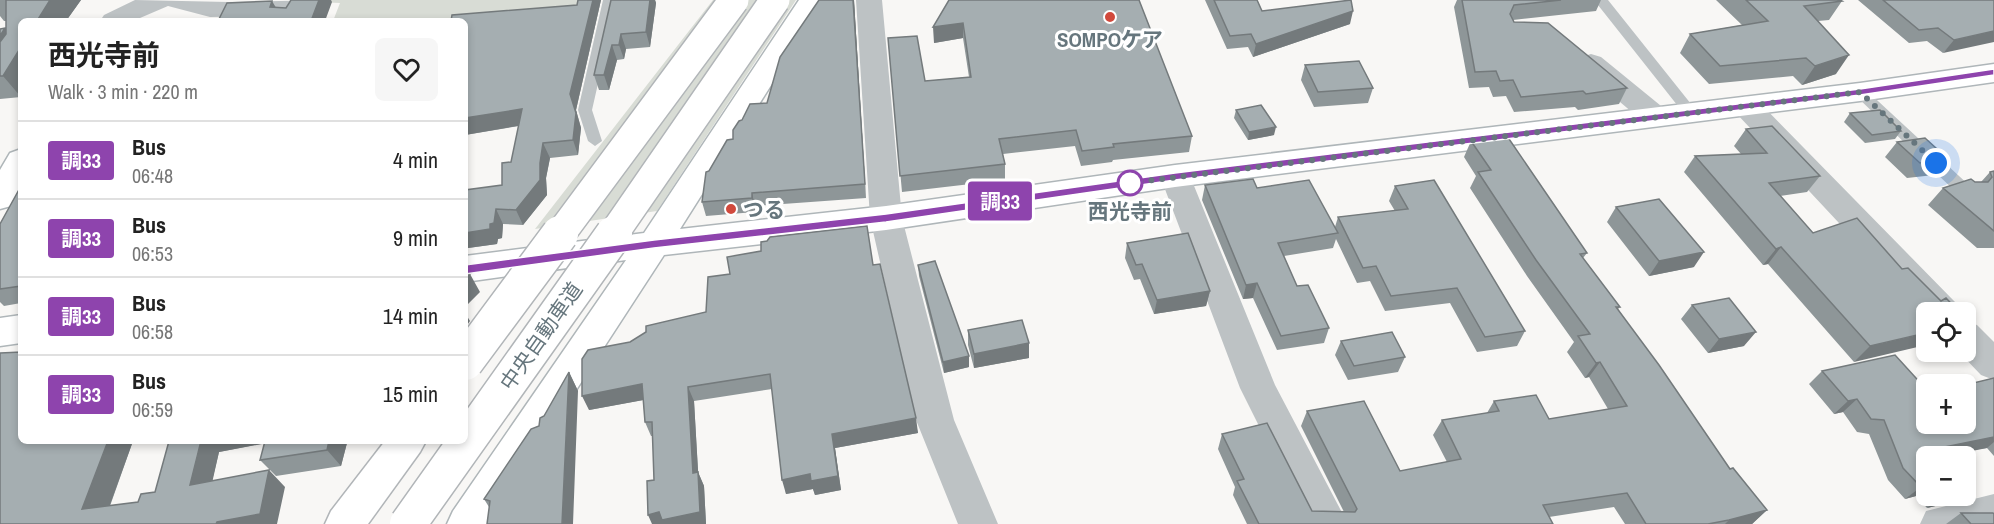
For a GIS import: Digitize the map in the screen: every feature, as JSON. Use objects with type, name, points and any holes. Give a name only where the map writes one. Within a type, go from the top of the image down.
[{"type":"main road","points":[[468,358],[734,0]]},
{"type":"main road","name":"中央自動車道","points":[[468,439],[637,201],[775,0]]},
{"type":"main road","points":[[467,524],[654,244],[812,0]]},
{"type":"main road","points":[[468,269],[654,244],[886,218],[1175,176],[1860,92],[1994,72]]},
{"type":"main road","points":[[0,198],[18,165]]},
{"type":"main road","points":[[0,332],[18,329]]},
{"type":"main road","points":[[345,524],[405,444]]},
{"type":"main road","name":"中央自動車道","points":[[408,524],[465,444]]},
{"type":"street","points":[[177,0],[194,7],[214,11],[300,9]]},
{"type":"street","points":[[869,0],[886,218],[935,420],[978,524]]},
{"type":"street","points":[[103,11],[149,4]]},
{"type":"street","points":[[1575,50],[1656,117]]},
{"type":"street","points":[[1746,106],[1933,302]]},
{"type":"street","points":[[1175,176],[1258,388],[1328,524]]},
{"type":"street","points":[[1976,346],[1994,365]]},
{"type":"street","points":[[1940,524],[1994,512]]},
{"type":"lane","points":[[595,141],[585,110],[610,0]]},
{"type":"lane","points":[[1601,0],[1690,112]]},
{"type":"lane","points":[[1860,92],[1966,192]]},
{"type":"shaded area","points":[[318,0],[586,0],[586,27],[468,21],[468,18],[334,18],[340,3],[316,2]]},
{"type":"shaded area","points":[[713,0],[796,0],[657,211],[535,229]]},
{"type":"building","points":[[6,0],[50,0],[39,18],[18,18],[18,52],[3,76],[0,76],[0,42],[6,34]]},
{"type":"building","points":[[291,0],[319,0],[312,18],[220,18],[227,3],[272,1],[270,7],[286,8]]},
{"type":"building","points":[[578,0],[593,0],[570,94],[576,113],[573,140],[543,143],[540,180],[516,210],[496,209],[494,223],[490,224],[490,229],[468,233],[468,190],[502,185],[502,163],[511,162],[522,109],[468,118],[468,18],[452,18],[452,15],[577,5]]},
{"type":"building","points":[[611,0],[650,0],[646,32],[621,34],[619,45],[612,45],[604,75],[594,75]]},
{"type":"building","points":[[819,0],[853,0],[865,184],[752,193],[752,198],[702,202],[706,172],[709,171],[727,140],[733,139],[733,130],[742,120],[750,104],[767,103],[780,57]]},
{"type":"building","points":[[949,0],[1139,0],[1192,136],[1113,144],[1114,147],[1082,151],[1076,130],[999,139],[1005,164],[900,176],[888,38],[917,36],[925,81],[971,77],[963,23],[933,27]]},
{"type":"building","points":[[1214,0],[1257,0],[1262,11],[1351,0],[1353,11],[1256,44],[1251,34],[1230,36]]},
{"type":"building","points":[[1462,0],[1561,0],[1514,5],[1510,14],[1514,22],[1548,23],[1627,88],[1586,94],[1583,91],[1521,97],[1513,80],[1500,81],[1496,71],[1475,72]]},
{"type":"building","points":[[1746,0],[1842,1],[1804,6],[1849,55],[1815,66],[1806,58],[1720,66],[1690,34],[1768,21]]},
{"type":"building","points":[[1883,0],[1994,0],[1994,31],[1954,40],[1938,28],[1919,30]]},
{"type":"building","points":[[1359,61],[1373,88],[1318,92],[1305,65]]},
{"type":"building","points":[[1261,105],[1276,127],[1249,132],[1236,110]]},
{"type":"building","points":[[1880,110],[1901,131],[1872,135],[1850,113]]},
{"type":"building","points":[[1772,126],[1820,176],[1769,183],[1813,233],[1857,218],[1902,269],[1908,268],[1941,301],[1946,298],[1950,302],[1916,302],[1916,335],[1870,346],[1781,247],[1776,249],[1695,156],[1767,153],[1746,129]]},
{"type":"building","points":[[1507,136],[1587,253],[1580,254],[1620,307],[1616,307],[1730,469],[1733,468],[1767,510],[1708,524],[1646,524],[1627,493],[1543,505],[1553,524],[1259,524],[1237,481],[1244,479],[1222,434],[1267,423],[1312,511],[1355,512],[1357,509],[1307,411],[1364,401],[1400,471],[1461,459],[1442,420],[1499,411],[1494,401],[1536,395],[1549,419],[1627,406],[1600,362],[1596,363],[1578,336],[1590,334],[1536,260],[1478,172],[1491,170],[1471,141]]},
{"type":"building","points":[[1925,138],[1948,159],[1920,163],[1897,142]]},
{"type":"building","points":[[1994,171],[1994,231],[1943,188],[1971,179],[1975,182],[1988,182],[1992,177],[1990,172]]},
{"type":"building","points":[[1253,179],[1257,188],[1309,180],[1338,233],[1278,243],[1297,286],[1308,285],[1329,328],[1281,336],[1257,283],[1246,285],[1205,185]]},
{"type":"building","points":[[1434,180],[1525,331],[1485,337],[1457,288],[1391,296],[1376,266],[1363,268],[1338,217],[1408,209],[1395,186]]},
{"type":"building","points":[[18,191],[18,286],[0,289],[0,224]]},
{"type":"building","points":[[1659,199],[1704,252],[1659,261],[1616,207]]},
{"type":"building","points":[[867,226],[873,265],[880,264],[916,418],[832,434],[838,476],[811,481],[810,474],[782,480],[770,374],[688,387],[693,473],[698,472],[700,512],[662,520],[659,512],[648,515],[647,481],[654,480],[652,422],[645,422],[642,384],[582,396],[582,359],[588,350],[630,342],[646,332],[646,326],[706,312],[708,277],[730,274],[727,257],[761,251],[761,242],[767,241],[770,237]]},
{"type":"building","points":[[1188,233],[1210,291],[1157,300],[1142,264],[1136,265],[1127,243]]},
{"type":"building","points":[[935,261],[969,356],[943,362],[918,265]]},
{"type":"building","points":[[1729,298],[1756,332],[1719,339],[1692,305]]},
{"type":"building","points":[[1022,320],[1029,343],[974,354],[968,330]]},
{"type":"building","points":[[1392,332],[1405,357],[1354,366],[1341,341]]},
{"type":"building","points":[[18,352],[18,444],[107,444],[82,509],[138,502],[141,494],[155,492],[168,444],[200,444],[190,485],[269,470],[260,514],[216,524],[0,524],[0,353]]},
{"type":"building","points":[[1895,355],[1916,378],[1916,434],[1976,434],[1976,382],[1994,378],[1994,437],[1950,446],[1916,446],[1916,482],[1903,468],[1884,420],[1871,419],[1857,399],[1848,401],[1822,371]]},
{"type":"building","points":[[569,372],[562,524],[487,524],[490,501],[484,499],[531,429],[539,426],[540,418],[544,416]]},
{"type":"building","points":[[264,444],[328,444],[327,450],[260,460]]},
{"type":"building","points":[[1961,513],[1993,513],[1994,524],[1971,524]]},
{"type":"bus line","name":"調33","points":[[468,269],[654,244],[886,218],[1175,176],[1860,92],[1994,72]]},
{"type":"place","name":"SOMPOケア","points":[[1110,17]]},
{"type":"place","name":"西光寺前","points":[[1130,183]]},
{"type":"place","name":"つる","points":[[731,209]]},
{"type":"route","points":[[1130,183],[1860,92],[1936,163]]}]
